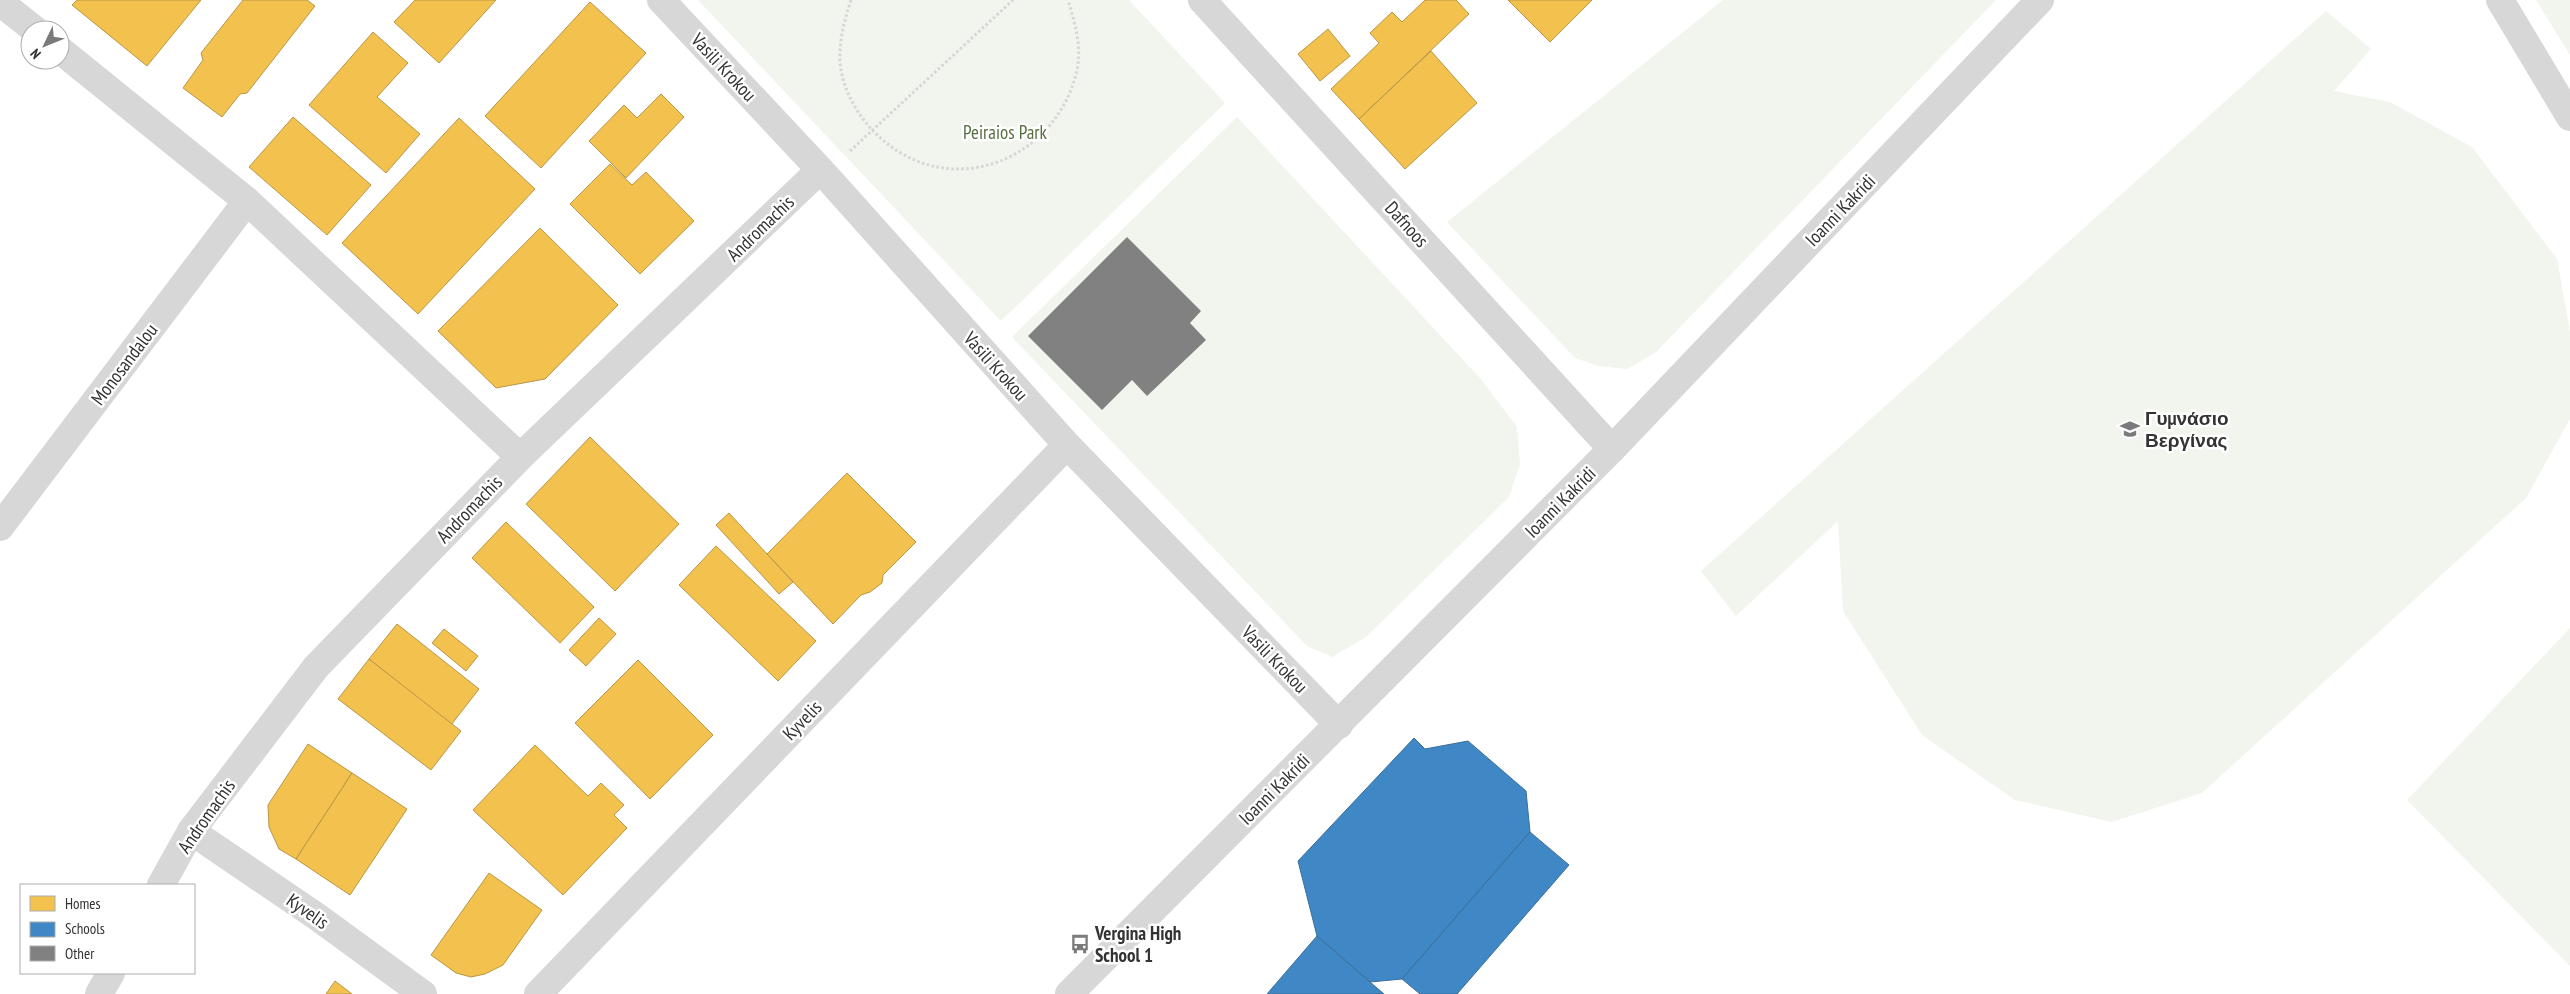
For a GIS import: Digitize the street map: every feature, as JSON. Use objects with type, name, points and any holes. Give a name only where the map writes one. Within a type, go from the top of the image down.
[{"type":"street","name":"Vasili Krokou","points":[[661,0],[820,170],[1066,445],[1339,725]]},
{"type":"street","name":"Dafnoos","points":[[1202,0],[1612,449]]},
{"type":"street","name":"Ioanni Kakridi","points":[[1069,994],[1612,449],[2040,0]]},
{"type":"street","points":[[2500,0],[2570,116]]},
{"type":"street","points":[[0,2],[22,20]]},
{"type":"street","points":[[70,58],[247,201],[520,457]]},
{"type":"street","name":"Andromachis","points":[[162,884],[192,831],[316,667],[520,457],[820,170]]},
{"type":"street","name":"Monosandalou","points":[[0,527],[247,201]]},
{"type":"street","name":"Kyvelis","points":[[538,994],[1066,445]]},
{"type":"street","name":"Kyvelis","points":[[192,831],[316,916],[423,994]]},
{"type":"street","points":[[99,994],[110,974]]},
{"type":"path","points":[[851,0],[842,26],[840,64],[851,100],[872,131],[902,154],[937,167],[974,168],[1010,158],[1041,137],[1064,108],[1077,73],[1079,36],[1068,0]]},
{"type":"path","points":[[847,154],[1013,0]]},
{"type":"green space","name":"Peiraios Park","points":[[698,0],[1129,0],[1225,103],[1001,321]]},
{"type":"green space","points":[[1723,0],[1996,0],[1656,352],[1627,369],[1599,366],[1575,358],[1447,222]]},
{"type":"green space","points":[[2536,0],[2570,0],[2570,55]]},
{"type":"green space","points":[[2326,11],[2371,49],[2334,91],[2390,102],[2472,147],[2557,259],[2570,332],[2570,419],[2526,498],[2202,793],[2112,822],[2015,800],[1922,735],[1843,611],[1838,521],[1736,616],[1701,571]]},
{"type":"green space","points":[[1237,117],[1480,378],[1517,427],[1520,464],[1509,497],[1366,637],[1332,657],[1307,646],[1012,337]]},
{"type":"green space","points":[[2570,628],[2570,966],[2407,800]]},
{"type":"building: Homes","points":[[77,0],[201,0],[147,66],[72,5]]},
{"type":"building: Homes","points":[[243,0],[307,0],[315,6],[247,93],[240,94],[222,117],[183,88],[203,60],[201,53]]},
{"type":"building: Homes","points":[[415,0],[496,0],[439,63],[394,22]]},
{"type":"building: Homes","points":[[1425,0],[1456,0],[1469,14],[1359,119],[1331,89],[1379,43],[1370,33],[1392,12],[1402,22]]},
{"type":"building: Homes","points":[[1508,0],[1592,0],[1550,42]]},
{"type":"building: Homes","points":[[590,2],[646,53],[541,168],[485,116]]},
{"type":"building: Homes","points":[[1328,29],[1350,56],[1320,81],[1298,54]]},
{"type":"building: Homes","points":[[373,32],[408,63],[377,97],[420,134],[386,173],[309,105]]},
{"type":"building: Homes","points":[[1431,51],[1477,103],[1405,169],[1359,119]]},
{"type":"building: Homes","points":[[661,94],[684,117],[626,178],[589,141],[624,105],[637,118]]},
{"type":"building: Homes","points":[[293,117],[371,185],[327,235],[249,167]]},
{"type":"building: Homes","points":[[459,118],[535,189],[418,314],[342,243]]},
{"type":"building: Homes","points":[[610,164],[632,185],[646,172],[694,221],[640,274],[570,204]]},
{"type":"building: Homes","points":[[540,228],[618,305],[545,379],[496,388],[438,331]]},
{"type":"building: Homes","points":[[590,437],[679,524],[615,591],[526,504]]},
{"type":"building: Homes","points":[[847,473],[916,542],[883,575],[882,583],[870,592],[861,595],[833,624],[767,554]]},
{"type":"building: Homes","points":[[729,513],[793,582],[779,594],[716,525]]},
{"type":"building: Homes","points":[[506,522],[594,607],[560,643],[472,558]]},
{"type":"building: Homes","points":[[716,546],[816,641],[778,681],[679,585]]},
{"type":"building: Homes","points":[[599,618],[616,634],[586,666],[569,650]]},
{"type":"building: Homes","points":[[397,624],[479,689],[451,725],[369,659]]},
{"type":"building: Homes","points":[[444,629],[478,656],[466,671],[432,643]]},
{"type":"building: Homes","points":[[369,659],[461,731],[431,770],[338,699]]},
{"type":"building: Homes","points":[[638,660],[713,735],[650,799],[575,723]]},
{"type":"building: Homes","points":[[308,744],[352,773],[296,859],[279,849],[269,827],[268,805]]},
{"type":"building: Homes","points":[[535,745],[588,796],[601,783],[624,805],[614,815],[627,828],[563,895],[473,810]]},
{"type":"building: Homes","points":[[352,773],[407,809],[350,895],[296,859]]},
{"type":"building: Homes","points":[[489,873],[542,910],[503,965],[485,974],[471,977],[456,973],[431,955]]},
{"type":"building: Homes","points":[[335,981],[352,994],[326,994]]},
{"type":"building: Schools","points":[[1414,738],[1425,749],[1468,741],[1526,791],[1530,832],[1402,979],[1370,982],[1317,936],[1298,861]]},
{"type":"building: Schools","points":[[1530,832],[1569,865],[1457,994],[1420,994],[1402,979]]},
{"type":"building: Schools","points":[[1317,936],[1370,982],[1384,994],[1267,994]]},
{"type":"building: Other","points":[[1127,237],[1201,311],[1190,323],[1206,340],[1147,396],[1132,380],[1102,410],[1028,336]]},
{"type":"place","name":"Γυμνάσιο Βεργίνας","points":[[2130,429]]},
{"type":"place","name":"Vergina High School 1","points":[[1080,944]]}]
